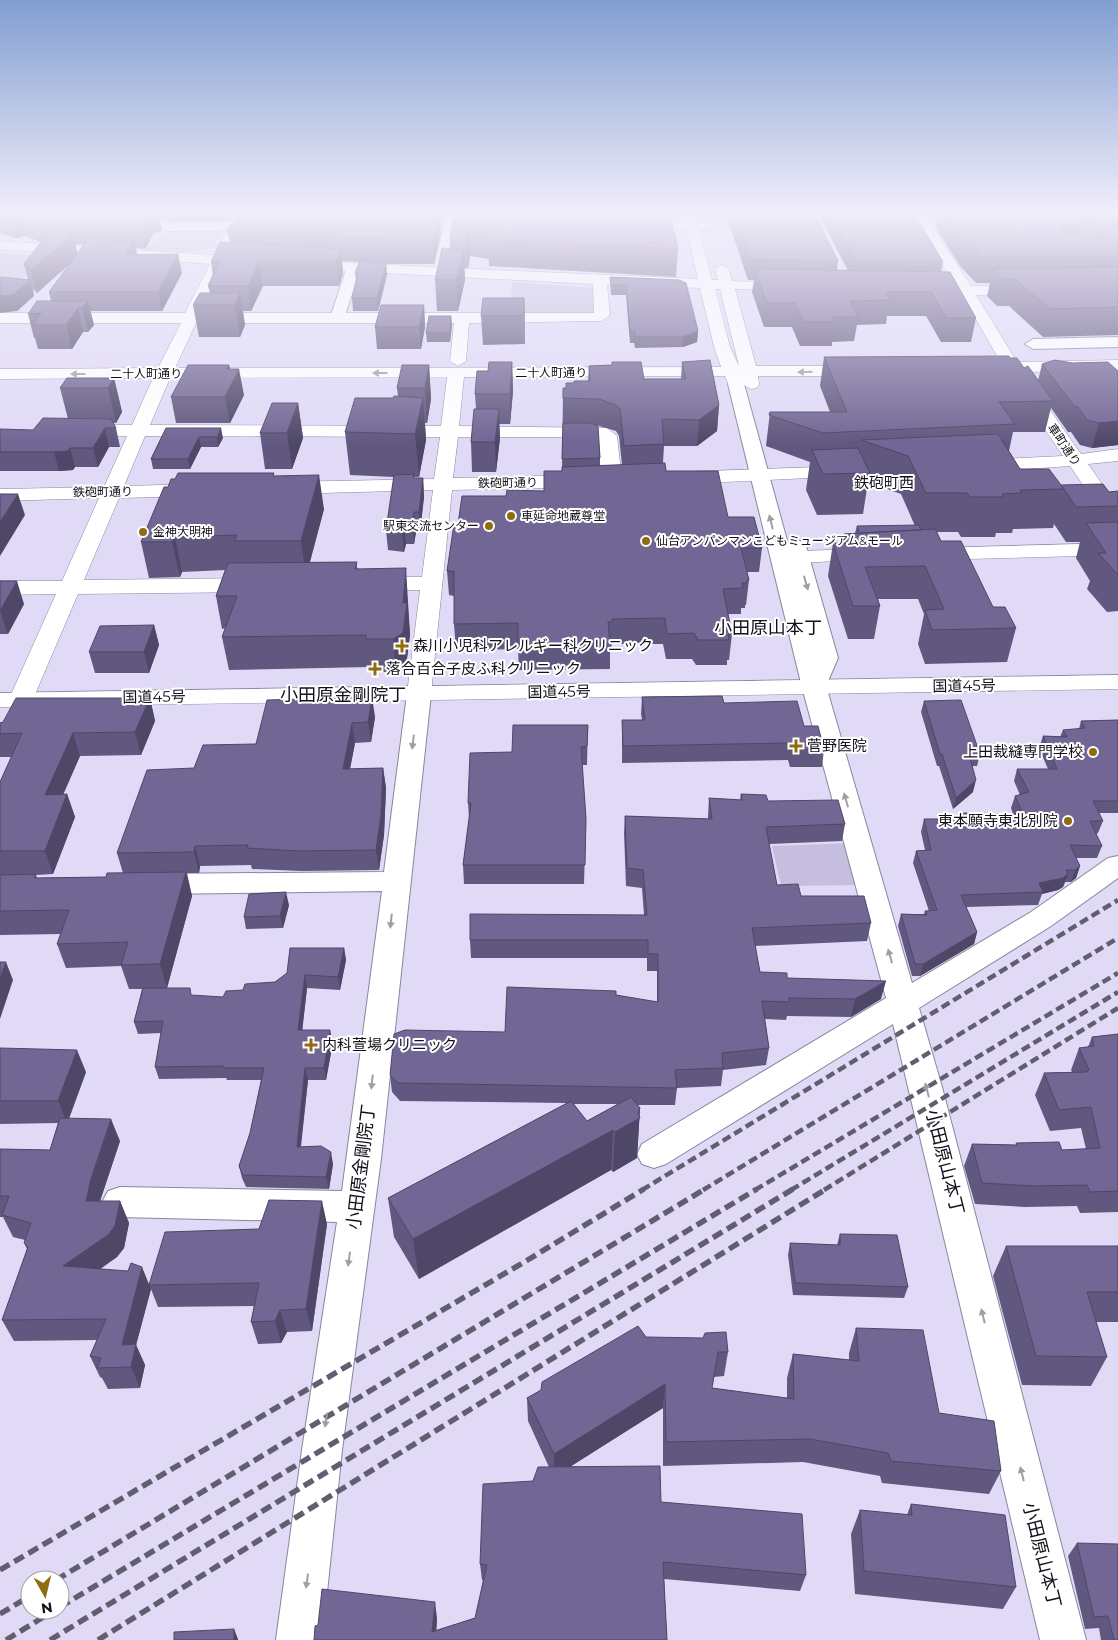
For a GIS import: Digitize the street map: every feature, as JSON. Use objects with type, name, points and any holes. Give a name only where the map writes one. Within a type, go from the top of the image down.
[{"type":"main road","points":[[11,699],[70,587],[110,492],[166,368],[203,292]]},
{"type":"main road","points":[[0,318],[597,318],[602,314],[601,292]]},
{"type":"main road","points":[[710,292],[740,372]]},
{"type":"main road","points":[[728,292],[740,372]]},
{"type":"main road","name":"車町通り","points":[[967,292],[1008,362],[1118,522]]},
{"type":"main road","points":[[418,694],[462,318]]},
{"type":"main road","points":[[979,363],[1118,354]]},
{"type":"main road","name":"二十人町通り","points":[[0,362],[166,368]]},
{"type":"main road","points":[[1008,362],[1118,365]]},
{"type":"main road","name":"二十人町通り","points":[[0,374],[166,368],[457,367],[740,372],[869,364]]},
{"type":"main road","points":[[60,430],[600,432],[608,436],[612,480]]},
{"type":"main road","points":[[964,467],[1075,461],[1118,455]]},
{"type":"main road","points":[[660,479],[865,471]]},
{"type":"main road","name":"鉄砲町通り","points":[[266,488],[631,480]]},
{"type":"main road","name":"鉄砲町通り","points":[[0,495],[217,490]]},
{"type":"main road","points":[[799,557],[1118,549]]},
{"type":"main road","points":[[346,584],[430,583]]},
{"type":"main road","points":[[0,588],[279,585]]},
{"type":"main road","name":"国道45号","points":[[11,699],[1118,682]]},
{"type":"street","points":[[337,318],[346,292]]},
{"type":"street","points":[[1033,344],[1118,342]]},
{"type":"street","points":[[740,372],[768,475],[799,557],[827,658],[814,688]]},
{"type":"street","points":[[1066,380],[1118,378]]},
{"type":"street","name":"小田原山本丁","points":[[768,475],[814,688],[931,1106],[1063,1640]]},
{"type":"street","name":"小田原金剛院丁","points":[[299,1640],[322,1450],[357,1206],[418,694]]},
{"type":"street","points":[[7,725],[11,699]]},
{"type":"street","points":[[654,1154],[1041,919],[1118,866]]},
{"type":"street","points":[[129,885],[395,882]]},
{"type":"street","points":[[120,1202],[357,1206]]},
{"type":"shaded area","points":[[511,292],[593,292],[594,313],[588,315],[510,315]]},
{"type":"shaded area","points":[[852,843],[862,885],[781,886],[772,846]]},
{"type":"building","points":[[0,292],[17,292],[13,295],[0,296]]},
{"type":"building","points":[[49,292],[158,292],[158,292]]},
{"type":"building","points":[[354,292],[379,292],[377,298],[352,298]]},
{"type":"building","points":[[627,292],[688,292],[698,331],[683,337],[635,337],[635,332],[630,332]]},
{"type":"building","points":[[763,292],[961,292],[976,318],[946,318],[931,292],[886,292],[890,300],[850,301],[858,317],[833,317],[835,322],[803,322],[795,303],[767,303]]},
{"type":"building","points":[[1030,292],[1118,292],[1118,307],[1050,309]]},
{"type":"building","points":[[200,293],[240,293],[235,305],[193,305]]},
{"type":"building","points":[[483,298],[524,298],[524,316],[481,316]]},
{"type":"building","points":[[37,301],[88,301],[82,308],[78,308],[66,325],[32,325],[41,313],[28,314]]},
{"type":"building","points":[[381,305],[424,305],[419,327],[375,327]]},
{"type":"building","points":[[429,316],[451,316],[450,333],[426,333]]},
{"type":"building","points":[[1009,356],[1010,358],[1017,358],[1024,368],[1028,366],[1053,401],[999,402],[1015,424],[823,433],[769,415],[770,412],[847,412],[824,357]]},
{"type":"building","points":[[710,360],[719,405],[699,420],[662,419],[664,444],[624,446],[620,409],[616,405],[599,399],[563,398],[563,388],[566,388],[566,383],[590,381],[589,366],[612,365],[612,362],[641,362],[644,379],[686,379],[682,362]]},
{"type":"building","points":[[1055,360],[1072,363],[1108,362],[1118,371],[1118,421],[1099,423],[1087,420],[1042,364]]},
{"type":"building","points":[[489,362],[512,362],[510,394],[475,394],[477,371],[488,371]]},
{"type":"building","points":[[188,365],[229,365],[227,369],[239,369],[225,397],[171,397]]},
{"type":"building","points":[[402,365],[429,365],[425,388],[397,388]]},
{"type":"building","points":[[67,378],[114,378],[108,388],[60,388]]},
{"type":"building","points":[[394,396],[423,398],[415,434],[345,432],[355,398],[393,398]]},
{"type":"building","points":[[272,403],[298,403],[287,433],[260,433]]},
{"type":"building","points":[[474,409],[499,409],[495,442],[471,442]]},
{"type":"building","points":[[43,418],[111,419],[116,428],[105,428],[93,448],[70,448],[68,451],[54,452],[0,452],[0,429],[33,430]]},
{"type":"building","points":[[563,423],[591,423],[598,426],[600,458],[562,459]]},
{"type":"building","points":[[166,428],[221,428],[217,437],[199,437],[188,459],[151,459]]},
{"type":"building","points":[[998,434],[1020,469],[1049,469],[1064,489],[1020,490],[1022,493],[1002,494],[1004,497],[970,497],[967,493],[926,493],[908,456],[861,440]]},
{"type":"building","points":[[858,448],[870,473],[823,474],[812,450]]},
{"type":"building","points":[[665,463],[666,471],[718,471],[728,517],[754,517],[762,548],[741,548],[749,580],[747,580],[747,583],[742,583],[743,588],[723,589],[732,634],[728,634],[729,640],[698,640],[694,633],[667,634],[665,618],[612,619],[612,622],[608,622],[610,643],[518,644],[518,623],[454,624],[454,571],[447,571],[454,524],[458,524],[462,496],[506,496],[507,490],[544,491],[544,471],[562,471],[562,467]]},
{"type":"building","points":[[178,473],[274,473],[273,476],[319,475],[301,541],[234,541],[237,535],[175,537],[172,542],[141,542],[164,487],[168,487],[171,479],[175,479]]},
{"type":"building","points":[[414,474],[413,478],[423,478],[419,512],[414,512],[413,525],[404,525],[402,533],[386,530],[394,475]]},
{"type":"building","points":[[1103,484],[1109,492],[1118,491],[1118,506],[1076,507],[1061,485]]},
{"type":"building","points":[[0,494],[18,494],[0,522]]},
{"type":"building","points":[[1118,522],[1118,575],[1098,553],[1106,553],[1086,523]]},
{"type":"building","points":[[919,525],[921,530],[859,533],[857,526]]},
{"type":"building","points":[[935,529],[941,541],[961,541],[993,607],[1005,607],[1016,628],[932,630],[925,610],[944,609],[925,566],[865,567],[880,606],[853,606],[833,543],[848,543],[844,534]]},
{"type":"building","points":[[357,562],[355,569],[406,568],[403,603],[407,602],[403,633],[393,639],[366,639],[366,635],[222,637],[237,596],[216,596],[228,563]]},
{"type":"building","points":[[0,581],[17,581],[0,611]]},
{"type":"building","points":[[154,625],[144,652],[89,652],[100,626]]},
{"type":"building","points":[[722,696],[724,703],[797,701],[804,726],[818,726],[824,749],[792,750],[790,743],[623,746],[622,720],[645,720],[642,697]]},
{"type":"building","points":[[372,697],[368,722],[352,723],[343,769],[383,768],[381,815],[376,850],[298,851],[247,848],[248,845],[195,846],[194,852],[117,853],[147,770],[194,768],[203,745],[256,744],[267,700]]},
{"type":"building","points":[[16,698],[150,698],[135,732],[73,733],[45,795],[67,794],[45,851],[0,851],[0,782],[22,733],[0,734],[0,723],[3,722]]},
{"type":"building","points":[[961,700],[980,754],[969,754],[976,780],[956,798],[924,701]]},
{"type":"building","points":[[1118,720],[1118,801],[1093,801],[1103,821],[1090,821],[1102,846],[1070,845],[1080,866],[1075,870],[1066,870],[1068,874],[1063,878],[1039,883],[1043,892],[961,895],[977,932],[923,964],[915,964],[901,914],[927,915],[925,911],[937,910],[916,851],[931,850],[924,819],[962,819],[961,813],[1023,814],[1015,796],[1029,792],[1017,769],[1057,769],[1043,736],[1067,737],[1063,730],[1085,728],[1081,721]]},
{"type":"building","points":[[513,725],[588,725],[587,746],[581,747],[586,818],[585,865],[463,865],[471,803],[468,803],[470,753],[512,752]]},
{"type":"building","points":[[741,794],[766,795],[768,801],[838,800],[845,824],[766,827],[777,885],[798,884],[801,896],[864,896],[871,923],[752,928],[760,972],[787,973],[787,978],[886,981],[855,999],[789,998],[789,1002],[762,1001],[769,1048],[722,1053],[723,1068],[675,1070],[677,1088],[398,1083],[390,1075],[394,1034],[405,1030],[505,1032],[507,987],[616,991],[616,995],[658,1002],[658,954],[648,954],[648,940],[470,940],[470,914],[647,915],[643,870],[627,868],[625,816],[712,819],[709,798],[742,800]]},
{"type":"building","points":[[186,872],[160,964],[121,965],[128,942],[57,944],[69,910],[0,911],[0,875],[36,874],[34,878],[106,877],[107,873]]},
{"type":"building","points":[[286,892],[280,916],[244,917],[249,894]]},
{"type":"building","points":[[290,948],[344,948],[338,977],[305,975],[298,1030],[330,1030],[324,1068],[305,1068],[297,1147],[321,1146],[331,1152],[326,1177],[243,1175],[239,1166],[250,1133],[264,1068],[224,1068],[224,1066],[155,1067],[163,1021],[134,1022],[143,988],[190,988],[191,995],[223,997],[226,991],[243,990],[245,984],[275,982],[287,973]]},
{"type":"building","points":[[0,962],[6,962],[0,978]]},
{"type":"building","points":[[1118,1034],[1118,1191],[1090,1192],[1087,1185],[1034,1186],[982,1183],[972,1144],[1017,1145],[1016,1143],[1059,1142],[1062,1150],[1100,1148],[1091,1107],[1059,1110],[1044,1073],[1087,1072],[1089,1070],[1079,1048],[1094,1046],[1092,1037]]},
{"type":"building","points":[[0,1048],[77,1050],[58,1101],[0,1101]]},
{"type":"building","points":[[631,1097],[640,1108],[638,1113],[640,1118],[615,1132],[613,1130],[413,1239],[388,1198],[571,1101],[587,1121]]},
{"type":"building","points":[[60,1118],[111,1119],[91,1179],[86,1201],[120,1201],[115,1226],[108,1235],[63,1266],[128,1271],[131,1263],[142,1267],[122,1345],[136,1344],[131,1367],[97,1368],[101,1358],[90,1356],[106,1319],[2,1320],[28,1247],[24,1243],[31,1223],[2,1215],[9,1196],[0,1196],[0,1149],[50,1150]]},
{"type":"building","points":[[269,1200],[322,1201],[306,1309],[280,1310],[275,1321],[251,1322],[259,1283],[149,1285],[165,1232],[259,1229]]},
{"type":"building","points":[[840,1234],[897,1235],[908,1287],[795,1283],[790,1243],[840,1245]]},
{"type":"building","points":[[1006,1246],[1118,1246],[1118,1292],[1087,1292],[1107,1357],[1036,1356]]},
{"type":"building","points":[[638,1326],[646,1337],[703,1338],[705,1333],[726,1332],[728,1352],[718,1352],[712,1388],[794,1399],[793,1354],[859,1361],[856,1328],[923,1330],[939,1413],[994,1421],[1001,1471],[891,1461],[888,1453],[810,1439],[666,1442],[665,1384],[554,1454],[527,1398],[541,1390],[542,1382]]},
{"type":"building","points":[[660,1466],[661,1502],[802,1514],[806,1575],[663,1562],[667,1640],[314,1640],[315,1626],[318,1625],[322,1589],[435,1602],[432,1632],[475,1618],[487,1565],[480,1564],[483,1484],[533,1481],[538,1467]]},
{"type":"building","points":[[911,1504],[1005,1515],[1016,1587],[864,1571],[860,1510],[912,1515]]},
{"type":"building","points":[[1077,1543],[1118,1544],[1118,1640],[1114,1640],[1108,1616],[1094,1617]]},
{"type":"building","points":[[234,1629],[234,1640],[174,1640],[174,1632]]},
{"type":"railway","points":[[642,1190],[1118,900]]},
{"type":"railway","points":[[703,1190],[1118,938]]},
{"type":"railway","points":[[755,1190],[1118,973]]},
{"type":"railway","points":[[791,1190],[1118,992]]},
{"type":"railway","points":[[824,1190],[1118,1008]]},
{"type":"railway","points":[[0,1570],[526,1261],[644,1189]]},
{"type":"railway","points":[[70,1572],[705,1189]]},
{"type":"railway","points":[[70,1601],[757,1189]]},
{"type":"railway","points":[[50,1640],[793,1189]]},
{"type":"railway","points":[[98,1640],[826,1189]]},
{"type":"railway","points":[[0,1614],[20,1602]]},
{"type":"railway","points":[[6,1640],[39,1620]]},
{"type":"place","name":"車延命地蔵尊堂","points":[[511,516]]},
{"type":"place","name":"駅東交流センター","points":[[489,526]]},
{"type":"place","name":"金神大明神","points":[[143,532]]},
{"type":"place","name":"仙台アンパンマンこどもミュージアム&モール","points":[[646,541]]},
{"type":"place","name":"森川小児科アレルギー科クリニック","points":[[402,646]]},
{"type":"place","name":"落合百合子皮ふ科クリニック","points":[[375,669]]},
{"type":"place","name":"菅野医院","points":[[796,746]]},
{"type":"place","name":"上田裁縫専門学校","points":[[1093,752]]},
{"type":"place","name":"東本願寺東北別院","points":[[1068,821]]},
{"type":"place","name":"内科萱場クリニック","points":[[311,1045]]},
{"type":"district","name":"鉄砲町西","points":[[884,483]]},
{"type":"district","name":"小田原山本丁","points":[[768,628]]},
{"type":"district","name":"小田原金剛院丁","points":[[343,695]]}]
